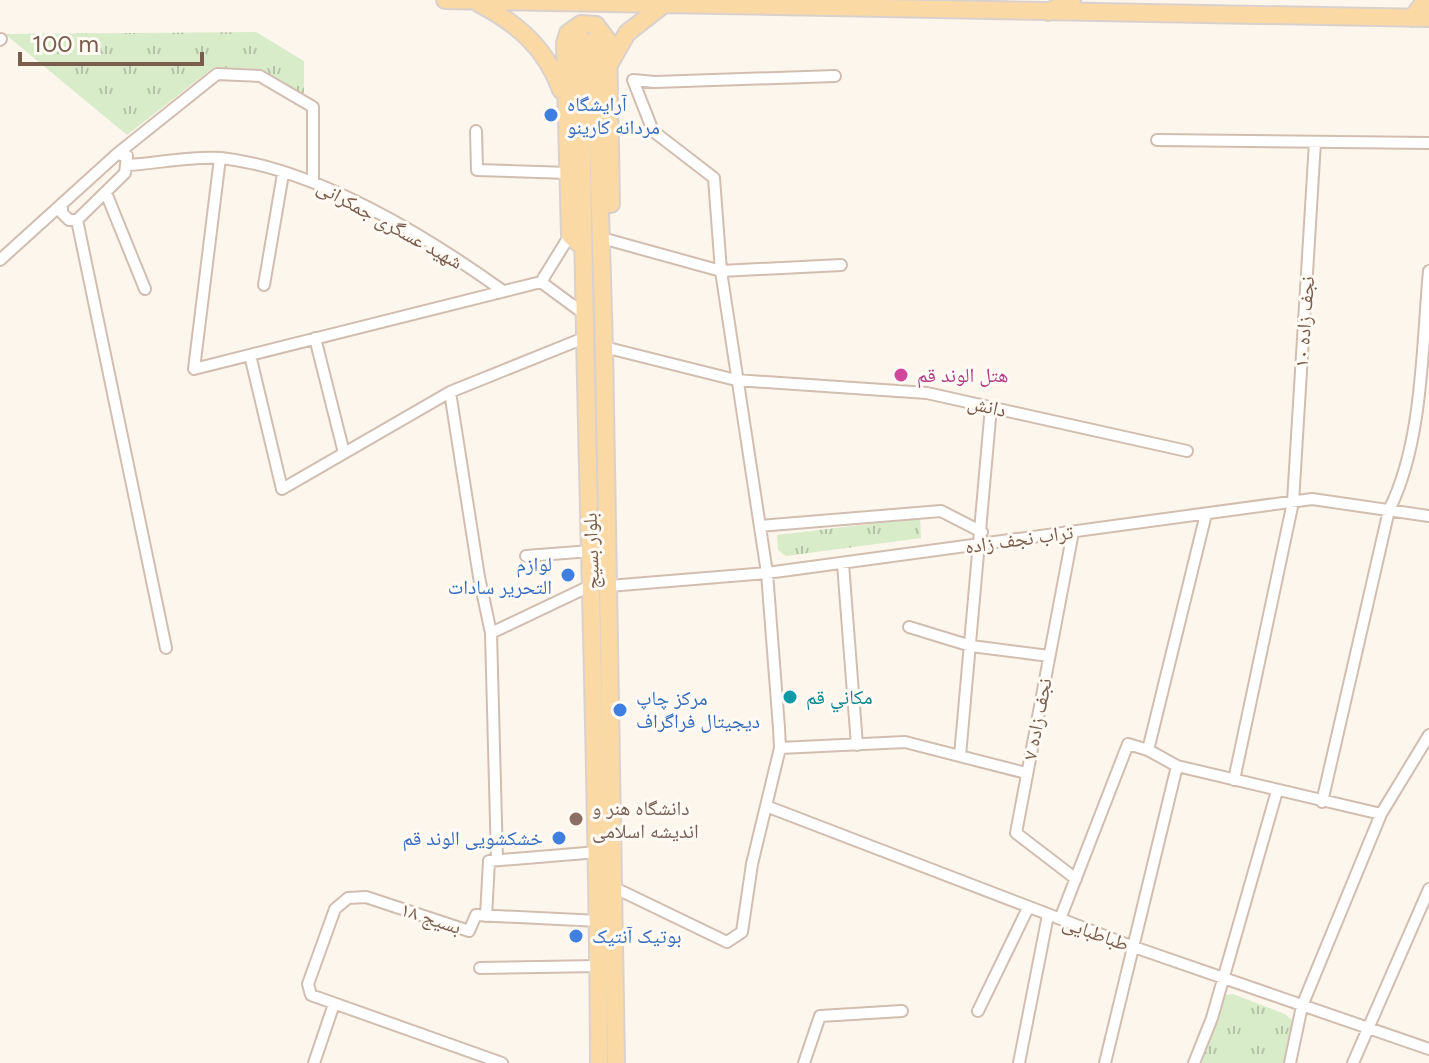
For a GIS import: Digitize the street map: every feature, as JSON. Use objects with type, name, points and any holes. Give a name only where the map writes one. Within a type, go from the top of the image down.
[{"type":"main road","points":[[445,0],[1420,18],[1426,0]]},
{"type":"main road","points":[[1046,13],[1072,0]]},
{"type":"main road","points":[[473,1],[520,28],[539,47],[555,71],[567,106]]},
{"type":"main road","points":[[609,65],[627,33],[663,5]]},
{"type":"main road","points":[[576,241],[569,173],[565,43],[574,27],[589,23],[602,29],[608,41],[605,244]]},
{"type":"main road","name":"بلوار بسیج","points":[[599,1063],[598,852],[600,585],[605,244],[588,39],[576,241],[583,313],[591,551],[600,585],[615,888],[616,1063]]},
{"type":"street","points":[[0,260],[117,154],[217,74],[260,76],[313,107],[313,181]]},
{"type":"street","points":[[615,888],[730,942],[742,932],[752,864],[780,748],[767,573],[721,271],[714,178],[653,131],[633,80],[655,82],[835,76]]},
{"type":"street","points":[[476,131],[477,170],[569,173]]},
{"type":"street","points":[[1157,140],[1429,143]]},
{"type":"street","name":"نجف زاده ۱۰","points":[[1234,780],[1293,502],[1315,142]]},
{"type":"street","points":[[62,204],[62,213],[69,220],[77,220],[125,173],[127,156],[117,154]]},
{"type":"street","points":[[220,158],[194,369],[541,282],[576,241]]},
{"type":"street","name":"شهید عسگری جمکرانی","points":[[128,165],[220,158],[313,181],[465,264],[503,291]]},
{"type":"street","points":[[264,285],[283,174]]},
{"type":"street","points":[[106,193],[145,289]]},
{"type":"street","points":[[77,220],[166,648]]},
{"type":"street","points":[[605,244],[721,271],[841,265]]},
{"type":"street","points":[[1322,802],[1389,510],[1400,488],[1415,409],[1429,271]]},
{"type":"street","points":[[541,282],[583,313]]},
{"type":"street","points":[[315,338],[344,453]]},
{"type":"street","points":[[250,355],[282,489],[450,392],[584,338]]},
{"type":"street","name":"دانش","points":[[604,347],[736,380],[927,393],[1187,451]]},
{"type":"street","points":[[450,392],[479,577],[491,633],[497,860]]},
{"type":"street","points":[[960,756],[982,545],[991,407]]},
{"type":"street","name":"تراب نجف زاده","points":[[600,585],[767,573],[843,564],[1312,499],[1429,516]]},
{"type":"street","points":[[760,526],[941,511],[982,532]]},
{"type":"street","points":[[1148,750],[1206,514]]},
{"type":"street","name":"نجف زاده ۷","points":[[1073,532],[1016,833],[1076,879]]},
{"type":"street","points":[[526,556],[591,551]]},
{"type":"street","points":[[843,564],[857,745]]},
{"type":"street","points":[[491,633],[600,585]]},
{"type":"street","points":[[909,627],[971,646],[1049,656]]},
{"type":"street","points":[[1290,1063],[1302,1006],[1381,814],[1429,735]]},
{"type":"street","points":[[780,748],[905,742],[1026,773]]},
{"type":"street","points":[[1060,919],[1128,744],[1148,750],[1177,766],[1381,814]]},
{"type":"street","points":[[1105,1063],[1177,766]]},
{"type":"street","points":[[1194,1063],[1223,979],[1277,791]]},
{"type":"street","name":"طباطبایی","points":[[766,806],[1131,946],[1429,1049]]},
{"type":"street","points":[[486,916],[489,861],[598,852]]},
{"type":"street","points":[[1353,1063],[1429,889]]},
{"type":"street","name":"بسیج ۱۸","points":[[334,1004],[311,995],[308,984],[331,917],[348,898],[366,897],[469,931],[475,915],[599,921]]},
{"type":"street","points":[[978,1011],[1028,908]]},
{"type":"street","points":[[1019,1063],[1048,915]]},
{"type":"street","points":[[480,968],[599,966]]},
{"type":"street","points":[[314,1063],[334,1004],[502,1063]]},
{"type":"street","points":[[804,1063],[820,1016],[902,1011]]},
{"type":"street","points":[[465,1063],[470,1051]]},
{"type":"green space","points":[[256,32],[304,61],[304,95],[262,69],[214,67],[127,135],[5,34]]},
{"type":"green space","points":[[920,518],[921,538],[786,556],[778,550],[777,535]]},
{"type":"green space","points":[[1233,994],[1285,1014],[1292,1020],[1285,1063],[1201,1063],[1225,995]]},
{"type":"place","name":"آرایشگاه مردانه کارینو","points":[[551,115]]},
{"type":"place","name":"هتل الوند قم","points":[[901,375]]},
{"type":"place","name":"لوازم التحریر سادات","points":[[568,575]]},
{"type":"place","name":"مكاني قم","points":[[790,697]]},
{"type":"place","name":"مرکز چاپ دیجیتال فراگراف","points":[[620,710]]},
{"type":"place","name":"دانشگاه هنر و اندیشه اسلامی","points":[[576,819]]},
{"type":"place","name":"خشکشویی الوند قم","points":[[559,838]]},
{"type":"place","name":"بوتیک آنتیک","points":[[576,936]]}]
